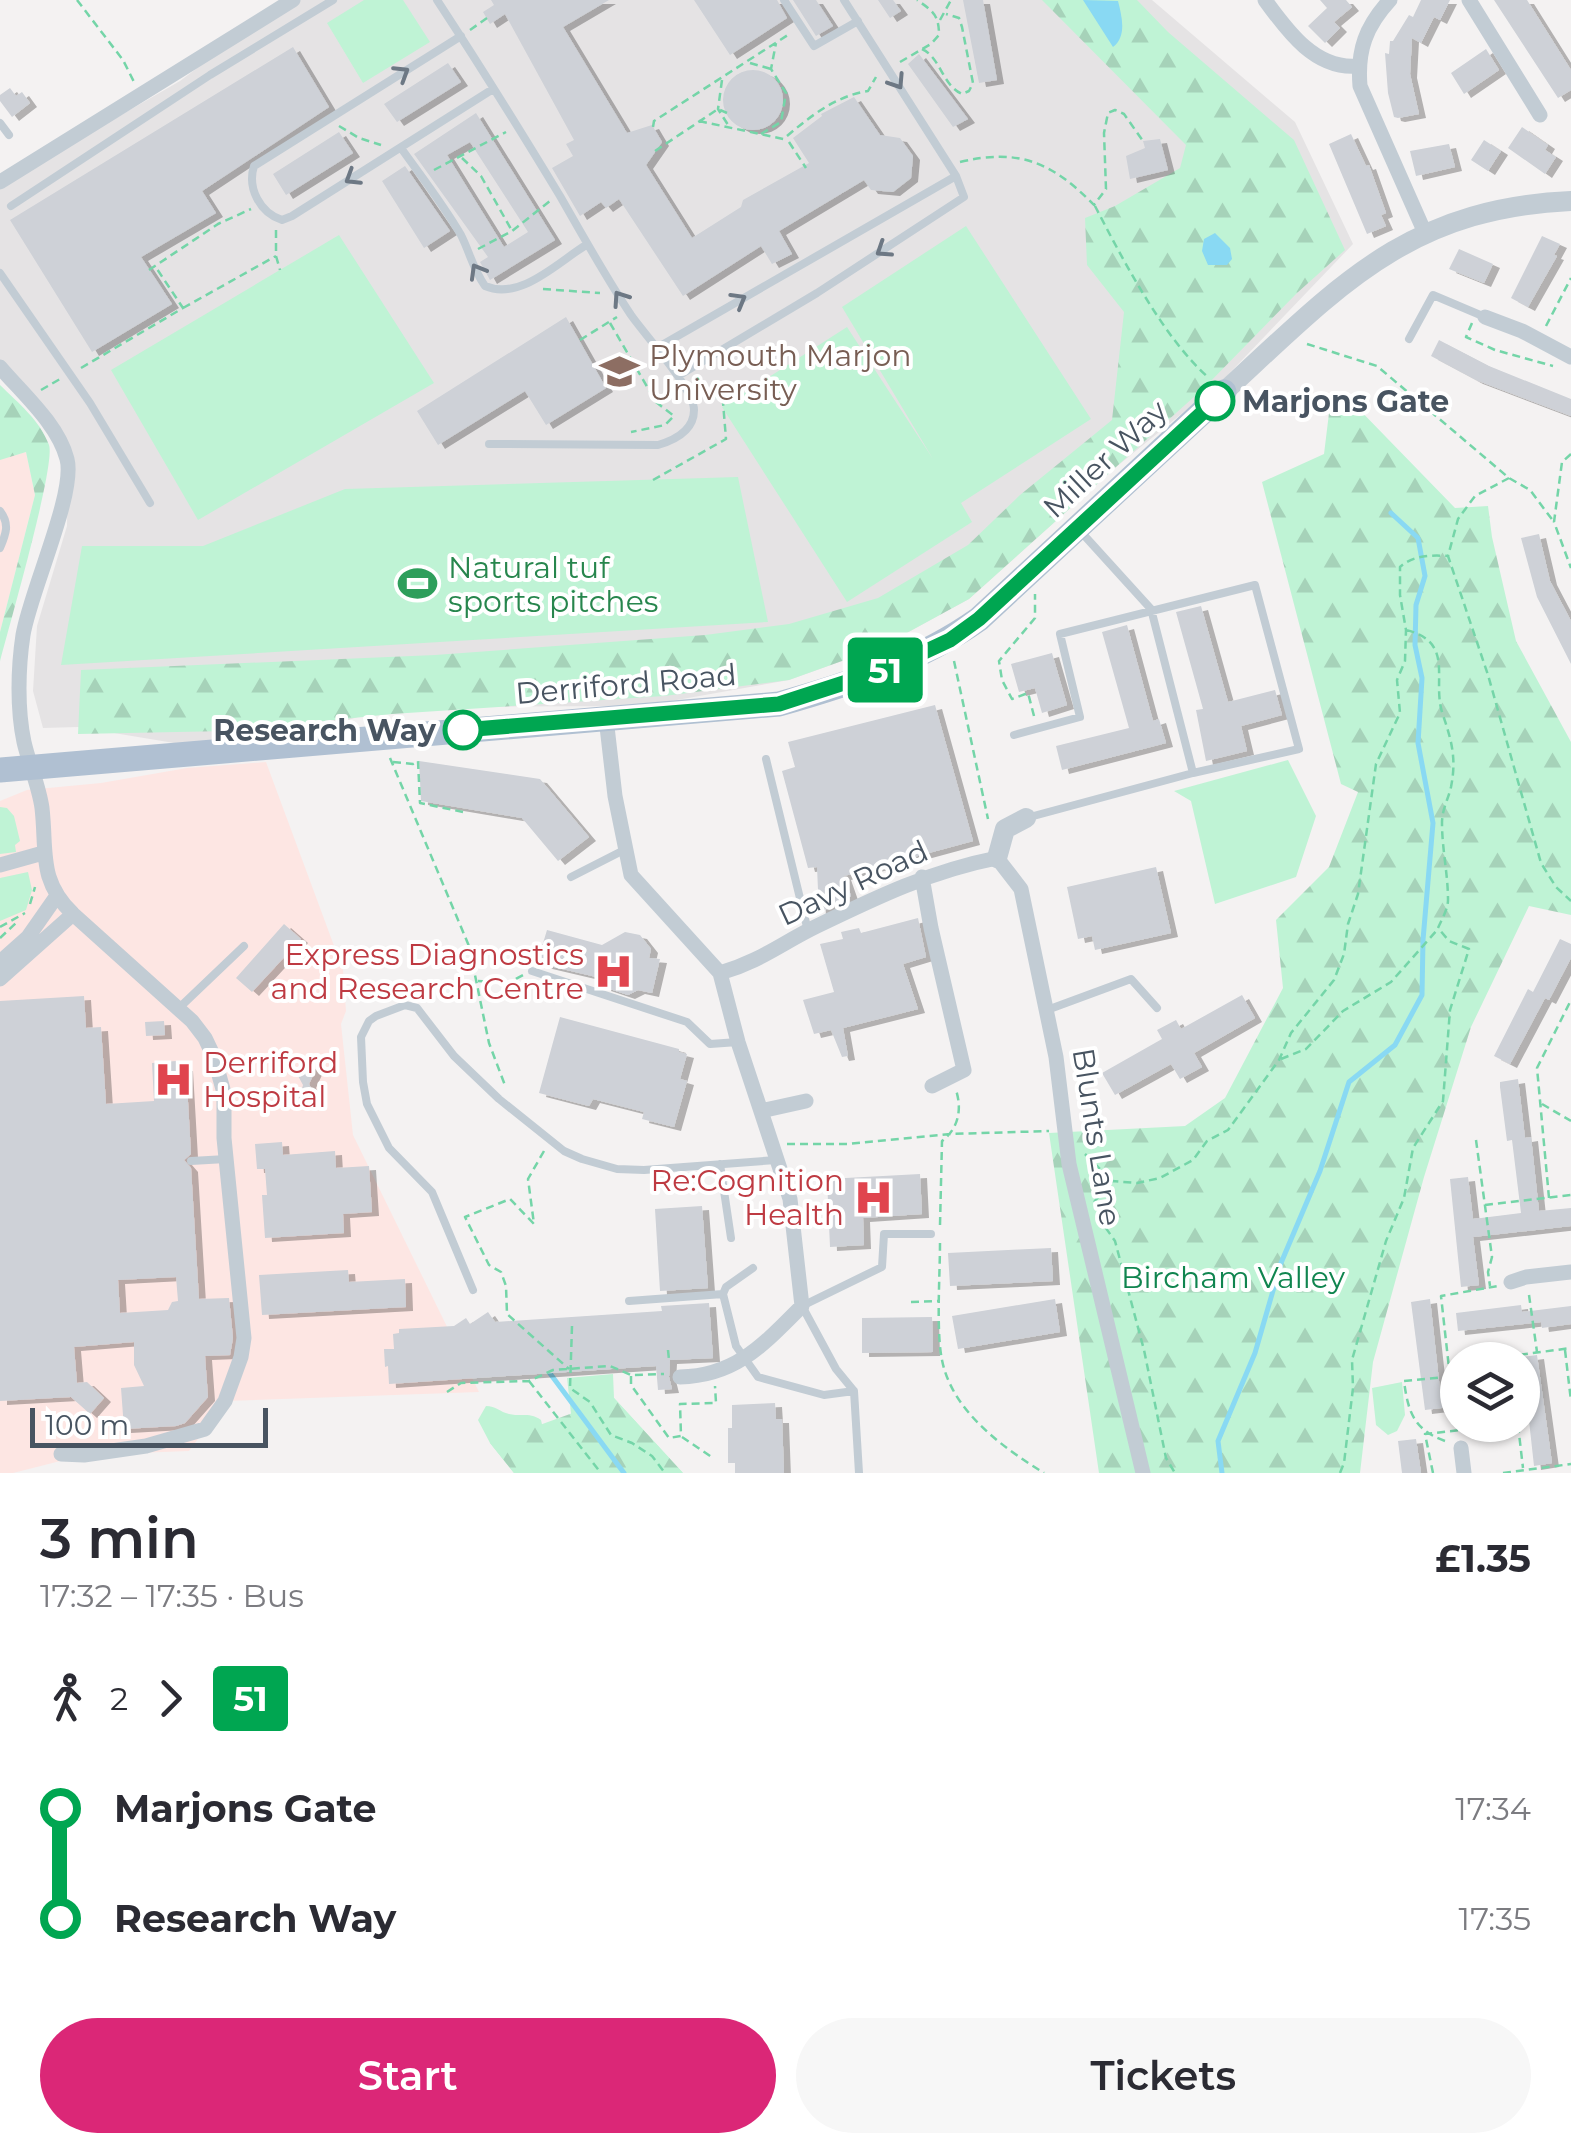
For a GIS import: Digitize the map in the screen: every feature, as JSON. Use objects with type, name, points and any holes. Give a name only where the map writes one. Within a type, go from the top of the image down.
[{"type":"main road","name":"Miller Way","points":[[779,704],[890,668],[950,640],[1029,574],[1224,392]]},
{"type":"main road","name":"Derriford Road","points":[[0,770],[390,749],[606,718],[779,704]]},
{"type":"street","points":[[1265,0],[1278,19],[1319,59],[1339,68],[1358,66]]},
{"type":"street","points":[[1390,0],[1371,20],[1362,41],[1360,86],[1425,233]]},
{"type":"street","points":[[1468,0],[1515,91],[1540,115]]},
{"type":"street","points":[[0,182],[288,1]]},
{"type":"street","name":"Miller Way","points":[[1224,392],[1353,276],[1396,246],[1463,218],[1502,208],[1571,200]]},
{"type":"street","points":[[1481,315],[1522,331],[1568,363]]},
{"type":"street","points":[[0,366],[61,443],[68,462],[66,493],[32,594],[23,638],[21,717],[42,806],[36,855],[56,897],[179,1008],[205,1038],[218,1068],[224,1093],[226,1159],[244,1338],[226,1401],[204,1429],[146,1446],[84,1455],[61,1454]]},
{"type":"street","points":[[606,718],[631,875],[720,973],[738,1042],[790,1199],[802,1306],[746,1358],[714,1374],[680,1377]]},
{"type":"street","points":[[1002,864],[1005,830],[1026,818]]},
{"type":"street","points":[[0,864],[36,855]]},
{"type":"street","name":"Davy Road","points":[[720,973],[750,965],[808,931],[922,877],[1002,864]]},
{"type":"street","name":"Blunts Lane","points":[[1002,864],[1021,890],[1056,1057],[1064,1134],[1090,1260],[1143,1473]]},
{"type":"street","points":[[922,877],[930,928],[964,1070],[932,1086]]},
{"type":"street","points":[[0,962],[28,938],[56,897]]},
{"type":"street","points":[[0,979],[72,914]]},
{"type":"street","points":[[761,1111],[806,1101]]},
{"type":"street","points":[[1519,1279],[1571,1272]]},
{"type":"street","points":[[1461,1448],[1464,1473]]},
{"type":"lane","points":[[11,206],[210,74],[334,0]]},
{"type":"lane","points":[[436,0],[560,196],[613,288],[655,349],[690,390],[694,410],[685,432],[658,445],[489,444]]},
{"type":"lane","points":[[784,0],[814,46],[858,21]]},
{"type":"lane","points":[[678,376],[964,198],[950,165],[844,0]]},
{"type":"lane","points":[[461,36],[254,166],[252,186],[261,205],[278,219],[292,216],[493,88]]},
{"type":"lane","points":[[0,123],[10,135]]},
{"type":"lane","points":[[399,149],[435,193],[485,286],[508,292],[586,245]]},
{"type":"lane","points":[[655,349],[956,176]]},
{"type":"lane","points":[[0,273],[70,373],[150,503]]},
{"type":"lane","points":[[1409,339],[1432,296],[1481,315]]},
{"type":"lane","points":[[0,511],[7,532],[0,548]]},
{"type":"lane","points":[[1078,529],[1151,609],[1193,772]]},
{"type":"lane","points":[[1014,735],[1080,717],[1060,634],[1256,585],[1300,749],[1193,772],[1026,818]]},
{"type":"lane","points":[[766,759],[808,931]]},
{"type":"lane","points":[[571,877],[624,850]]},
{"type":"lane","points":[[179,1008],[244,946]]},
{"type":"lane","points":[[532,971],[687,1022],[710,1044],[738,1042]]},
{"type":"lane","points":[[1047,1010],[1131,980],[1157,1008]]},
{"type":"lane","points":[[473,1290],[432,1192],[390,1148],[368,1104],[361,1036],[376,1016],[405,1005],[417,1008],[454,1056],[498,1100],[582,1160],[617,1169],[720,1164],[774,1152]]},
{"type":"lane","points":[[191,1161],[226,1159]]},
{"type":"lane","points":[[720,1164],[731,1238]]},
{"type":"lane","points":[[859,1473],[854,1391],[836,1369],[802,1306],[882,1267],[884,1234],[931,1234]]},
{"type":"lane","points":[[753,1268],[726,1287],[723,1294],[736,1346],[758,1377],[824,1395],[854,1391]]},
{"type":"lane","points":[[629,1301],[723,1294]]},
{"type":"path","points":[[78,0],[123,60],[140,92]]},
{"type":"path","points":[[788,140],[818,110],[852,93],[868,91],[886,66],[922,49],[939,35],[939,22],[933,10],[917,0]]},
{"type":"path","points":[[939,22],[952,0]]},
{"type":"path","points":[[922,49],[932,54],[955,92],[969,92],[974,83],[962,27],[954,14],[946,14]]},
{"type":"path","points":[[461,36],[487,18]]},
{"type":"path","points":[[653,127],[654,121],[802,27]]},
{"type":"path","points":[[771,69],[777,42]]},
{"type":"path","points":[[749,63],[771,69],[786,93],[780,122],[760,134]]},
{"type":"path","points":[[722,78],[718,109],[731,129]]},
{"type":"path","points":[[718,109],[728,113]]},
{"type":"path","points":[[655,151],[718,109]]},
{"type":"path","points":[[1094,205],[1106,190],[1104,133],[1108,113],[1115,110],[1124,114],[1144,141]]},
{"type":"path","points":[[327,120],[358,138],[399,149]]},
{"type":"path","points":[[698,121],[788,140],[806,168]]},
{"type":"path","points":[[419,177],[515,127]]},
{"type":"path","points":[[950,165],[992,154],[1036,162],[1065,178],[1094,205],[1190,362],[1224,392]]},
{"type":"path","points":[[460,157],[482,176],[512,231]]},
{"type":"path","points":[[468,254],[512,231],[539,207],[560,196]]},
{"type":"path","points":[[150,270],[218,224],[261,205]]},
{"type":"path","points":[[278,219],[276,256],[280,270]]},
{"type":"path","points":[[27,398],[276,256]]},
{"type":"path","points":[[155,266],[182,308]]},
{"type":"path","points":[[1550,319],[1571,278]]},
{"type":"path","points":[[528,283],[536,288],[586,292],[603,293],[613,288]]},
{"type":"path","points":[[580,340],[627,308]]},
{"type":"path","points":[[1481,315],[1466,337],[1495,350],[1568,363]]},
{"type":"path","points":[[610,323],[656,402],[674,416],[665,425],[626,432]]},
{"type":"path","points":[[1289,332],[1311,347],[1376,366],[1509,478],[1530,490],[1554,522],[1571,568]]},
{"type":"path","points":[[653,480],[726,439],[723,402],[707,390],[693,367]]},
{"type":"path","points":[[723,402],[741,388]]},
{"type":"path","points":[[1554,522],[1562,462],[1571,454]]},
{"type":"path","points":[[1509,478],[1474,496],[1458,519],[1448,556],[1488,675],[1540,864],[1571,901]]},
{"type":"path","points":[[774,1152],[951,1134],[1064,1134],[1112,1181],[1138,1183],[1160,1178],[1193,1160],[1206,1141],[1228,1130],[1280,1060],[1291,1033],[1334,980],[1344,954],[1358,894],[1376,764],[1400,712],[1397,680],[1405,660],[1406,630],[1400,566],[1433,555],[1448,556]]},
{"type":"path","points":[[1029,574],[1036,602],[1035,618],[998,661],[1012,699],[1028,693],[1038,728]]},
{"type":"path","points":[[1280,1060],[1306,1049],[1343,1011],[1391,982],[1438,928],[1449,903],[1442,807],[1451,789],[1454,748],[1441,710],[1441,670],[1436,651],[1421,634],[1406,630]]},
{"type":"path","points":[[950,640],[984,798]]},
{"type":"path","points":[[390,749],[413,764],[418,761],[420,803],[464,812]]},
{"type":"path","points":[[390,749],[469,946],[489,1042],[506,1088],[498,1100]]},
{"type":"path","points":[[0,938],[28,910],[36,888],[36,855]]},
{"type":"path","points":[[0,927],[28,910]]},
{"type":"path","points":[[1340,1473],[1353,1388],[1352,1360],[1386,1242],[1404,1198],[1413,1148],[1443,1101],[1450,1010],[1469,948],[1450,941],[1438,928]]},
{"type":"path","points":[[476,981],[508,983],[532,971]]},
{"type":"path","points":[[1549,1198],[1537,1068],[1571,1000]]},
{"type":"path","points":[[951,1078],[962,1106],[951,1134],[942,1141],[941,1360],[956,1400],[968,1414],[1044,1473]]},
{"type":"path","points":[[1540,1104],[1571,1120]]},
{"type":"path","points":[[550,1140],[528,1179],[534,1224],[510,1199],[465,1217],[490,1264],[500,1272],[506,1286],[507,1314],[570,1369]]},
{"type":"path","points":[[1476,1140],[1492,1258],[1488,1272],[1491,1288]]},
{"type":"path","points":[[1112,1181],[1091,1208],[1116,1241],[1166,1458],[1175,1473]]},
{"type":"path","points":[[1484,1205],[1571,1195]]},
{"type":"path","points":[[1446,1342],[1441,1296],[1519,1279],[1535,1342]]},
{"type":"path","points":[[911,1302],[941,1301]]},
{"type":"path","points":[[572,1326],[570,1388],[590,1402],[611,1435],[652,1456],[665,1473]]},
{"type":"path","points":[[1540,1352],[1571,1348]]},
{"type":"path","points":[[1565,1349],[1571,1401]]},
{"type":"path","points":[[668,1350],[669,1360]]},
{"type":"path","points":[[447,1392],[462,1383],[529,1381],[553,1370],[610,1366],[631,1375],[680,1377]]},
{"type":"path","points":[[631,1375],[631,1385],[669,1438],[680,1436],[713,1458]]},
{"type":"path","points":[[1440,1378],[1404,1382],[1408,1413],[1426,1434],[1461,1448]]},
{"type":"path","points":[[529,1381],[601,1473]]},
{"type":"path","points":[[680,1436],[680,1404],[716,1403]]},
{"type":"path","points":[[1426,1434],[1440,1432]]},
{"type":"path","points":[[1426,1434],[1432,1473]]},
{"type":"path","points":[[1520,1442],[1524,1470]]},
{"type":"path","points":[[1503,1473],[1571,1464]]},
{"type":"shaded area","name":"Plymouth Marjon University","points":[[287,0],[1152,0],[1295,122],[1353,244],[1222,381],[1116,467],[969,599],[881,647],[789,680],[643,706],[391,707],[295,736],[192,746],[78,727],[43,728],[33,691],[37,626],[67,526],[68,462],[0,362],[0,185],[180,81]]},
{"type":"shaded area","points":[[26,452],[35,495],[0,632],[0,459]]},
{"type":"shaded area","name":"Derriford Hospital","points":[[266,762],[343,970],[346,1011],[341,1024],[353,1135],[479,1392],[226,1401],[189,1451],[84,1455],[0,1473],[0,801],[27,790],[101,783],[187,768]]},
{"type":"green space","points":[[364,0],[403,0],[430,42],[363,83],[327,23]]},
{"type":"green space","points":[[1042,0],[1137,0],[1168,32],[1294,140],[1345,250],[1205,387],[969,599],[881,647],[789,680],[664,696],[392,714],[227,731],[78,734],[81,670],[435,655],[705,635],[789,624],[878,598],[968,545],[1020,495],[1112,420],[1124,312],[1087,265],[1085,218],[1115,206],[1180,168],[1186,145]]},
{"type":"green space","points":[[966,226],[1091,419],[961,503],[972,522],[847,602],[722,407],[847,327],[933,459],[842,307]]},
{"type":"green space","points":[[339,235],[434,383],[198,520],[111,370]]},
{"type":"green space","points":[[0,385],[40,428],[49,445],[49,459],[39,514],[0,662],[0,632],[35,495],[26,452],[0,460]]},
{"type":"green space","name":"Bircham Valley","points":[[1351,401],[1455,508],[1488,506],[1516,641],[1571,742],[1571,915],[1529,906],[1471,1027],[1373,1362],[1360,1473],[1099,1473],[1049,1133],[1185,1126],[1225,1098],[1283,988],[1276,920],[1329,867],[1358,792],[1341,784],[1262,482],[1324,454],[1330,405]]},
{"type":"green space","name":"Natural tuf sports pitches","points":[[738,477],[768,622],[61,665],[82,546],[203,546],[345,489]]},
{"type":"green space","points":[[1288,760],[1316,816],[1296,877],[1215,904],[1191,801],[1174,791]]},
{"type":"green space","points":[[0,807],[14,816],[20,841],[15,845],[16,852],[0,854]]},
{"type":"green space","points":[[28,872],[32,890],[26,910],[0,921],[0,878]]},
{"type":"green space","points":[[613,1374],[614,1398],[683,1473],[574,1440],[567,1378]]},
{"type":"green space","points":[[1402,1382],[1405,1415],[1397,1431],[1388,1435],[1376,1425],[1372,1388]]},
{"type":"green space","points":[[614,1398],[683,1473],[514,1473],[490,1443]]},
{"type":"green space","points":[[486,1406],[541,1420],[543,1429],[514,1473],[478,1420]]},
{"type":"water","points":[[1083,0],[1118,1],[1122,32],[1113,47]]},
{"type":"water","points":[[1215,233],[1230,248],[1232,259],[1227,265],[1208,265],[1202,251],[1204,239]]},
{"type":"building","points":[[491,0],[609,0],[563,27],[627,133],[652,125],[662,142],[646,165],[692,238],[741,207],[743,200],[809,163],[793,138],[821,114],[854,97],[880,135],[900,138],[913,156],[911,178],[893,192],[871,190],[864,180],[779,231],[792,254],[772,264],[761,246],[683,296],[619,199],[606,208],[601,202],[580,216],[552,168],[573,156],[566,144],[574,140],[505,14],[490,24],[483,12],[494,5]]},
{"type":"building","points":[[694,0],[777,0],[787,18],[730,55]]},
{"type":"building","points":[[793,0],[816,0],[833,26],[816,36]]},
{"type":"building","points":[[878,0],[893,0],[901,11],[890,18]]},
{"type":"building","points":[[963,0],[983,0],[997,80],[979,83]]},
{"type":"building","points":[[1320,0],[1346,0],[1352,7],[1334,22],[1340,28],[1325,43],[1308,26],[1327,8]]},
{"type":"building","points":[[1421,0],[1450,0],[1440,20],[1434,17],[1421,43],[1412,38],[1410,74],[1419,114],[1398,118],[1394,117],[1388,93],[1385,53],[1389,54],[1390,41],[1409,15],[1413,17]]},
{"type":"building","points":[[1494,0],[1527,0],[1571,70],[1571,90],[1558,98]]},
{"type":"building","points":[[293,47],[329,107],[202,191],[216,213],[141,257],[172,304],[92,352],[10,220]]},
{"type":"building","points":[[1486,49],[1499,70],[1464,94],[1451,73]]},
{"type":"building","points":[[919,54],[968,119],[953,127],[908,64]]},
{"type":"building","points":[[448,63],[461,82],[397,122],[384,104]]},
{"type":"building","points":[[753,70],[774,79],[783,100],[774,121],[753,130],[732,121],[723,100],[732,79]]},
{"type":"building","points":[[10,88],[16,96],[22,92],[30,103],[12,117],[0,101],[0,95]]},
{"type":"building","points":[[476,113],[555,240],[490,280],[480,262],[488,257],[414,154]],"holes":[[[470,142],[528,232],[504,247],[447,155]]]},
{"type":"building","points":[[1522,127],[1548,145],[1545,150],[1556,157],[1545,174],[1508,148]]},
{"type":"building","points":[[339,132],[353,153],[286,195],[273,174]]},
{"type":"building","points":[[1351,134],[1366,166],[1369,165],[1386,213],[1381,215],[1386,226],[1367,234],[1329,144]]},
{"type":"building","points":[[1160,139],[1168,170],[1130,179],[1126,156],[1145,148],[1143,141]]},
{"type":"building","points":[[1484,140],[1501,151],[1488,171],[1471,160]]},
{"type":"building","points":[[1449,144],[1455,167],[1416,176],[1410,151]]},
{"type":"building","points":[[405,166],[450,231],[424,248],[382,181]]},
{"type":"building","points":[[1542,236],[1560,244],[1528,307],[1511,298]]},
{"type":"building","points":[[1459,249],[1493,264],[1484,283],[1449,269]]},
{"type":"building","points":[[566,317],[606,388],[546,425],[525,391],[438,445],[417,411]]},
{"type":"building","points":[[1439,340],[1489,366],[1571,399],[1571,416],[1476,380],[1431,356]]},
{"type":"building","points":[[1539,534],[1550,581],[1571,621],[1571,664],[1537,597],[1521,538]]},
{"type":"building","points":[[1201,606],[1228,702],[1275,690],[1282,715],[1241,726],[1247,751],[1206,761],[1196,710],[1203,709],[1176,612]]},
{"type":"building","points":[[1127,625],[1153,721],[1159,719],[1166,743],[1062,770],[1056,746],[1129,728],[1102,632]]},
{"type":"building","points":[[1052,653],[1067,705],[1042,713],[1035,688],[1019,692],[1011,664]]},
{"type":"building","points":[[935,705],[973,841],[844,876],[851,896],[819,913],[817,867],[808,868],[782,771],[795,767],[788,742]]},
{"type":"building","points":[[419,761],[540,779],[589,837],[558,861],[522,818],[421,801]]},
{"type":"building","points":[[1156,867],[1171,933],[1095,950],[1092,936],[1078,939],[1067,887]]},
{"type":"building","points":[[918,918],[926,957],[903,964],[918,1009],[843,1028],[848,1056],[842,1057],[831,1030],[814,1034],[803,1000],[834,992],[820,944],[843,939],[841,932],[859,928],[861,933]]},
{"type":"building","points":[[284,924],[301,939],[252,992],[236,978]]},
{"type":"building","name":"Express Diagnostics and Research Centre","points":[[547,930],[602,945],[625,932],[640,935],[651,949],[649,958],[660,959],[652,993],[638,990],[628,995],[604,987],[605,979],[537,963]]},
{"type":"building","points":[[1560,939],[1571,944],[1571,958],[1510,1064],[1494,1056],[1528,989],[1533,992]]},
{"type":"building","points":[[1242,995],[1255,1018],[1194,1053],[1202,1067],[1180,1079],[1171,1064],[1115,1095],[1102,1073],[1162,1039],[1157,1030],[1176,1020],[1181,1029]]},
{"type":"building","name":"Derriford Hospital","points":[[84,996],[86,1028],[101,1027],[106,1104],[154,1101],[152,1063],[176,1061],[177,1067],[186,1067],[191,1154],[184,1160],[191,1168],[199,1299],[229,1298],[233,1338],[230,1355],[205,1356],[208,1397],[185,1423],[124,1429],[121,1388],[144,1386],[134,1365],[134,1342],[74,1347],[77,1383],[87,1382],[104,1398],[90,1414],[71,1397],[0,1401],[0,1001]],"holes":[[[176,1277],[178,1301],[172,1302],[168,1310],[120,1313],[118,1280]]]},
{"type":"building","points":[[560,1017],[687,1054],[680,1079],[687,1081],[674,1127],[642,1119],[644,1112],[593,1099],[589,1106],[539,1093]]},
{"type":"building","points":[[164,1021],[165,1035],[146,1036],[145,1022]]},
{"type":"building","points":[[307,1064],[315,1071],[309,1084],[316,1097],[309,1104],[299,1099],[303,1085],[297,1074]]},
{"type":"building","points":[[1518,1079],[1525,1138],[1531,1137],[1539,1211],[1571,1208],[1571,1226],[1473,1237],[1479,1285],[1461,1287],[1450,1179],[1468,1177],[1473,1219],[1521,1213],[1512,1140],[1507,1141],[1500,1087],[1500,1082]]},
{"type":"building","points":[[282,1142],[283,1155],[335,1151],[336,1168],[369,1166],[372,1212],[343,1214],[344,1233],[265,1238],[265,1169],[257,1169],[255,1144]]},
{"type":"building","name":"Re:Cognition Health","points":[[920,1174],[922,1214],[863,1218],[864,1245],[830,1247],[827,1179]]},
{"type":"building","points":[[702,1206],[708,1288],[660,1291],[655,1209]]},
{"type":"building","points":[[1051,1248],[1053,1281],[950,1286],[948,1253]]},
{"type":"building","points":[[348,1270],[349,1282],[405,1279],[406,1307],[262,1315],[259,1275]]},
{"type":"building","points":[[1055,1299],[1060,1332],[958,1349],[952,1316]]},
{"type":"building","points":[[1430,1299],[1440,1408],[1425,1410],[1411,1302]]},
{"type":"building","points":[[709,1303],[713,1358],[670,1360],[672,1389],[658,1390],[656,1366],[389,1384],[388,1366],[385,1367],[384,1349],[394,1349],[393,1334],[399,1333],[399,1329],[454,1326],[466,1318],[470,1324],[488,1312],[495,1322],[662,1311],[661,1306]]},
{"type":"building","points":[[1521,1305],[1522,1312],[1571,1306],[1571,1324],[1542,1328],[1541,1322],[1458,1331],[1456,1313]]},
{"type":"building","points":[[932,1317],[933,1352],[862,1353],[862,1318]]},
{"type":"building","points":[[1540,1377],[1552,1463],[1534,1466],[1531,1442],[1540,1442]]},
{"type":"building","points":[[775,1403],[776,1419],[782,1419],[784,1473],[735,1473],[735,1463],[728,1463],[732,1405]]},
{"type":"building","points":[[1416,1439],[1421,1473],[1402,1473],[1398,1441]]},
{"type":"waterway","points":[[1222,1473],[1218,1441],[1255,1353],[1281,1263],[1320,1171],[1349,1082],[1395,1045],[1422,995],[1433,823],[1418,743],[1422,678],[1415,645],[1416,605],[1425,576],[1418,538],[1391,513]]},
{"type":"waterway","points":[[546,1368],[624,1473]]},
{"type":"bus line","name":"51","points":[[463,730],[779,704],[890,668],[950,640],[979,619],[1215,401]]},
{"type":"place","name":"Plymouth Marjon University","points":[[619,372]]},
{"type":"place","name":"Marjons Gate","points":[[1215,401]]},
{"type":"place","name":"Natural tuf sports pitches","points":[[418,584]]},
{"type":"place","name":"Research Way","points":[[463,730]]},
{"type":"place","name":"Express Diagnostics and Research Centre","points":[[614,971]]},
{"type":"place","name":"Derriford Hospital","points":[[173,1079]]},
{"type":"place","name":"Re:Cognition Health","points":[[874,1197]]}]
